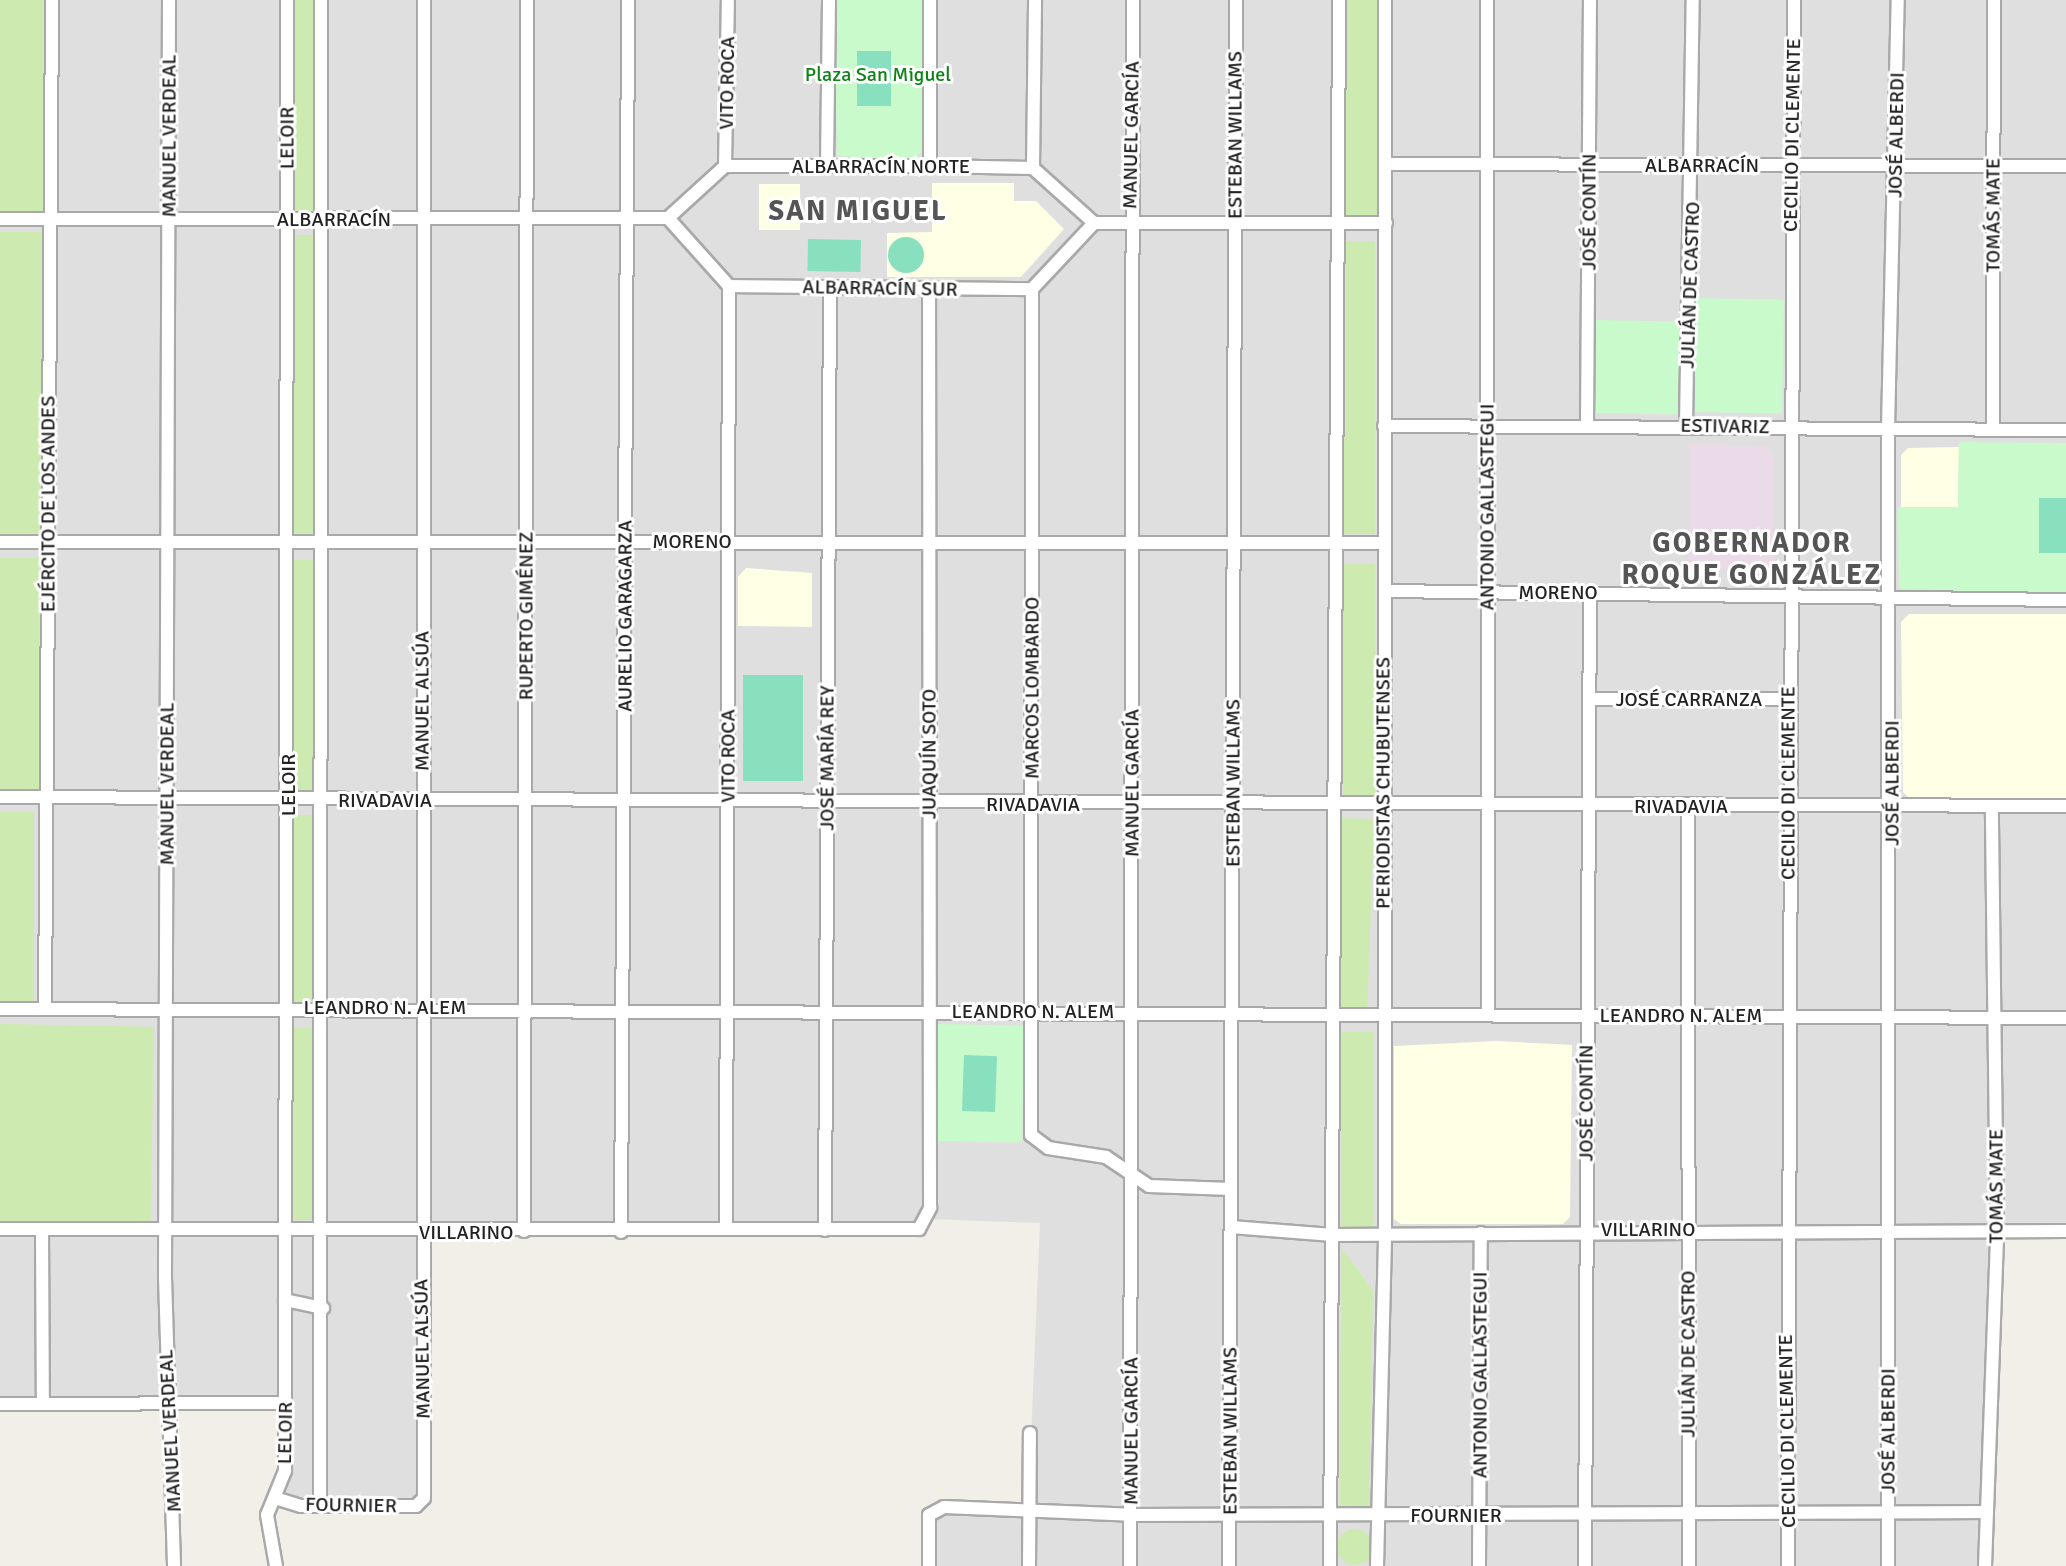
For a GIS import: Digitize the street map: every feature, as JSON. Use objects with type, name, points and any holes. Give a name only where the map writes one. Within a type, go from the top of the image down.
[{"type":"street","name":"EJÉRCITO DE LOS ANDES","points":[[45,1009],[48,220],[52,0]]},
{"type":"street","name":"MANUEL VERDEAL","points":[[169,0],[166,1402],[174,1446],[174,1566]]},
{"type":"street","name":"LELOIR","points":[[276,1566],[267,1515],[285,1471],[287,0]]},
{"type":"street","name":"LELOIR","points":[[320,1506],[324,1008],[321,0]]},
{"type":"street","name":"MANUEL ALSÚA","points":[[424,0],[421,1007],[424,1498]]},
{"type":"street","name":"RUPERTO GIMÉNEZ","points":[[524,1231],[527,0]]},
{"type":"street","name":"AURELIO GARAGARZA","points":[[621,1232],[628,0]]},
{"type":"street","name":"VITO ROCA","points":[[725,166],[728,0]]},
{"type":"street","points":[[827,165],[829,0]]},
{"type":"street","points":[[930,0],[930,166]]},
{"type":"street","points":[[1035,0],[1033,168],[1094,223],[1386,223]]},
{"type":"street","name":"MANUEL GARCÍA","points":[[1130,1566],[1133,805],[1130,223],[1133,0]]},
{"type":"street","name":"ESTEBAN WILLAMS","points":[[1229,1566],[1236,0]]},
{"type":"street","points":[[1330,1566],[1339,0]]},
{"type":"street","name":"PERIODISTAS CHUBUTENSES","points":[[1377,1566],[1385,1232],[1381,1014],[1385,0]]},
{"type":"street","name":"ANTONIO GALLASTEGUI","points":[[1487,0],[1488,1014]]},
{"type":"street","name":"JOSÉ CONTÍN","points":[[1587,425],[1590,0]]},
{"type":"street","name":"JULIÁN DE CASTRO","points":[[1686,426],[1693,165],[1693,0]]},
{"type":"street","name":"CECILIO DI CLEMENTE","points":[[1788,1566],[1784,1230],[1789,593],[1787,427],[1794,0]]},
{"type":"street","name":"JOSÉ ALBERDI","points":[[1888,1566],[1892,806],[1888,428],[1898,0]]},
{"type":"street","name":"TOMÁS MATE","points":[[1993,430],[1994,0]]},
{"type":"street","name":"ALBARRACÍN","points":[[1386,164],[2066,166]]},
{"type":"street","name":"ALBARRACÍN NORTE","points":[[725,166],[1033,168]]},
{"type":"street","points":[[725,166],[668,218],[729,286]]},
{"type":"street","name":"ALBARRACÍN","points":[[0,219],[668,218]]},
{"type":"street","points":[[1032,289],[1094,223]]},
{"type":"street","name":"VITO ROCA","points":[[726,1225],[729,286]]},
{"type":"street","name":"ALBARRACÍN SUR","points":[[729,286],[1032,289]]},
{"type":"street","name":"JOSÉ MARÍA REY","points":[[825,1230],[830,287]]},
{"type":"street","name":"JUAQUÍN SOTO","points":[[925,1219],[929,1010],[929,288]]},
{"type":"street","name":"MARCOS LOMBARDO","points":[[1032,289],[1031,1135],[1048,1148],[1106,1157],[1132,1176]]},
{"type":"street","name":"ESTIVARIZ","points":[[1384,426],[2066,430]]},
{"type":"street","name":"MORENO","points":[[0,542],[323,539],[1385,543]]},
{"type":"street","name":"MORENO","points":[[1385,591],[1789,593],[1890,601],[2066,600]]},
{"type":"street","name":"JOSÉ CONTÍN","points":[[1585,1566],[1590,592]]},
{"type":"street","name":"JOSÉ CARRANZA","points":[[1589,699],[1788,699]]},
{"type":"street","name":"RIVADAVIA","points":[[0,797],[1133,805],[2066,806]]},
{"type":"street","name":"JULIÁN DE CASTRO","points":[[1688,806],[1689,1566]]},
{"type":"street","name":"TOMÁS MATE","points":[[1985,1566],[1997,1231],[1992,806]]},
{"type":"street","name":"LEANDRO N. ALEM","points":[[0,1009],[525,1007],[2066,1018]]},
{"type":"street","points":[[1132,1176],[1165,1189],[1231,1189]]},
{"type":"street","name":"VILLARINO","points":[[0,1229],[323,1234],[621,1232],[726,1225],[906,1233],[925,1219]]},
{"type":"street","name":"VILLARINO","points":[[1231,1227],[1333,1235],[1585,1229],[2066,1231]]},
{"type":"street","points":[[42,1231],[43,1403]]},
{"type":"street","name":"ANTONIO GALLASTEGUI","points":[[1479,1566],[1481,1233]]},
{"type":"street","points":[[285,1300],[323,1308]]},
{"type":"street","points":[[0,1404],[285,1403]]},
{"type":"street","points":[[1029,1566],[1030,1433]]},
{"type":"street","name":"FOURNIER","points":[[275,1498],[320,1506],[416,1506],[424,1498]]},
{"type":"street","name":"FOURNIER","points":[[929,1566],[929,1515],[944,1507],[1131,1515],[1987,1512]]},
{"type":"shaded area","points":[[0,0],[2066,0],[2066,1231],[1998,1231],[1985,1566],[929,1566],[935,1509],[1028,1511],[1040,1223],[926,1219],[919,1229],[421,1232],[424,1498],[416,1506],[275,1498],[285,1404],[0,1404]]},
{"type":"shaded area","points":[[932,183],[1014,183],[1014,201],[1036,201],[1064,229],[1021,277],[887,277],[887,233],[932,232]]},
{"type":"shaded area","points":[[759,184],[800,184],[800,230],[759,230]]},
{"type":"shaded area","points":[[1689,444],[1766,446],[1773,456],[1773,576],[1689,565]]},
{"type":"shaded area","points":[[1959,447],[1958,508],[1901,507],[1901,455],[1908,448]]},
{"type":"shaded area","points":[[746,568],[812,573],[812,627],[738,626],[738,577]]},
{"type":"shaded area","points":[[1909,614],[2066,614],[2066,800],[1910,799],[1903,792],[1901,622]]},
{"type":"shaded area","points":[[1496,1041],[1572,1045],[1570,1217],[1563,1224],[1401,1224],[1394,1219],[1394,1046]]},
{"type":"green space","points":[[0,0],[44,0],[44,212],[0,212]]},
{"type":"green space","points":[[293,0],[314,0],[314,213],[293,213]]},
{"type":"green space","name":"Plaza San Miguel","points":[[834,0],[923,0],[922,151],[914,160],[837,156]]},
{"type":"green space","points":[[1345,0],[1377,0],[1377,218],[1345,218]]},
{"type":"green space","points":[[857,51],[891,51],[891,106],[857,106]]},
{"type":"green space","points":[[0,232],[41,232],[41,533],[0,533]]},
{"type":"green space","points":[[292,235],[313,235],[313,533],[292,533]]},
{"type":"green space","points":[[906,237],[919,242],[924,255],[919,268],[906,273],[893,268],[888,255],[893,242]]},
{"type":"green space","points":[[808,239],[861,240],[860,272],[807,271]]},
{"type":"green space","points":[[1344,241],[1375,241],[1375,534],[1344,534]]},
{"type":"green space","points":[[1695,298],[1784,300],[1782,414],[1693,412]]},
{"type":"green space","points":[[1594,320],[1680,322],[1678,414],[1592,413]]},
{"type":"green space","points":[[1959,442],[2066,443],[2066,594],[1899,589],[1898,507],[1958,507]]},
{"type":"green space","points":[[2039,498],[2066,498],[2066,553],[2039,553]]},
{"type":"green space","points":[[0,558],[39,558],[39,790],[0,790]]},
{"type":"green space","points":[[292,560],[313,560],[313,795],[292,795]]},
{"type":"green space","points":[[1343,564],[1375,564],[1375,799],[1343,799]]},
{"type":"green space","points":[[743,675],[803,675],[803,781],[743,781]]},
{"type":"green space","points":[[0,812],[34,812],[34,1005],[0,1005]]},
{"type":"green space","points":[[292,815],[313,815],[313,1002],[292,1002]]},
{"type":"green space","points":[[1342,818],[1374,819],[1367,1017],[1335,1016]]},
{"type":"green space","points":[[0,1024],[154,1027],[150,1229],[0,1226]]},
{"type":"green space","points":[[936,1024],[1024,1026],[1022,1143],[934,1141]]},
{"type":"green space","points":[[291,1028],[312,1028],[312,1220],[291,1220]]},
{"type":"green space","points":[[1341,1032],[1373,1032],[1373,1229],[1341,1229]]},
{"type":"green space","points":[[964,1055],[997,1056],[995,1112],[962,1111]]},
{"type":"green space","points":[[1341,1247],[1373,1290],[1369,1508],[1340,1509]]},
{"type":"green space","points":[[1355,1529],[1368,1534],[1373,1547],[1368,1560],[1355,1565],[1342,1560],[1337,1547],[1342,1534]]},
{"type":"district","name":"SAN MIGUEL","points":[[858,211]]},
{"type":"district","name":"GOBERNADOR ROQUE GONZÁLEZ","points":[[1752,559]]}]
